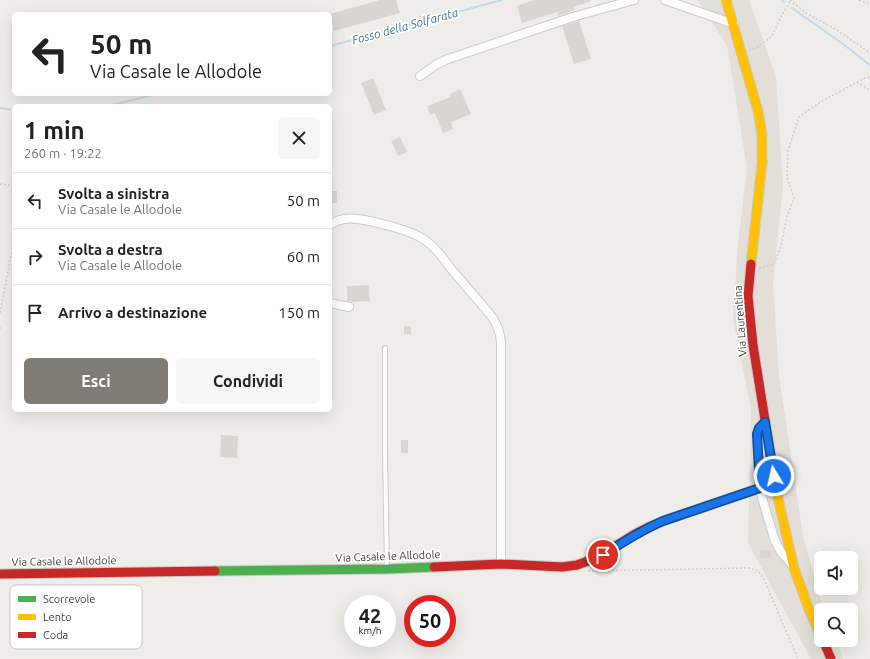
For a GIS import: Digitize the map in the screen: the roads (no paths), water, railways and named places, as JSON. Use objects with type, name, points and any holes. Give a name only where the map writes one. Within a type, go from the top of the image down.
[{"type":"street","points":[[420,76],[433,66],[448,59],[576,16],[634,0]]},
{"type":"street","points":[[664,0],[734,24]]},
{"type":"street","name":"Via Laurentina","points":[[726,0],[758,111],[762,134],[762,163],[748,296],[753,346],[776,489],[794,568],[814,621]]},
{"type":"street","points":[[332,224],[349,218],[359,218],[399,228],[420,237],[434,248],[496,323],[501,342],[501,564]]},
{"type":"street","points":[[332,303],[349,307]]},
{"type":"street","points":[[765,422],[759,428],[757,434],[762,501],[775,541],[781,552],[794,568]]},
{"type":"street","name":"Via Casale le Allodole","points":[[0,574],[387,569],[501,564],[556,567],[570,566],[584,563],[603,555],[648,527],[760,488]]},
{"type":"street","points":[[825,647],[831,659]]},
{"type":"lane","points":[[385,348],[387,569]]},
{"type":"waterway","name":"Fosso della Solfarata","points":[[332,45],[502,0]]},
{"type":"waterway","name":"Fosso della Solfarata","points":[[792,8],[870,65]]},
{"type":"waterway","name":"Fosso della Solfarata","points":[[116,104],[149,96]]},
{"type":"waterway","name":"Fosso della Solfarata","points":[[0,108],[12,110]]}]
